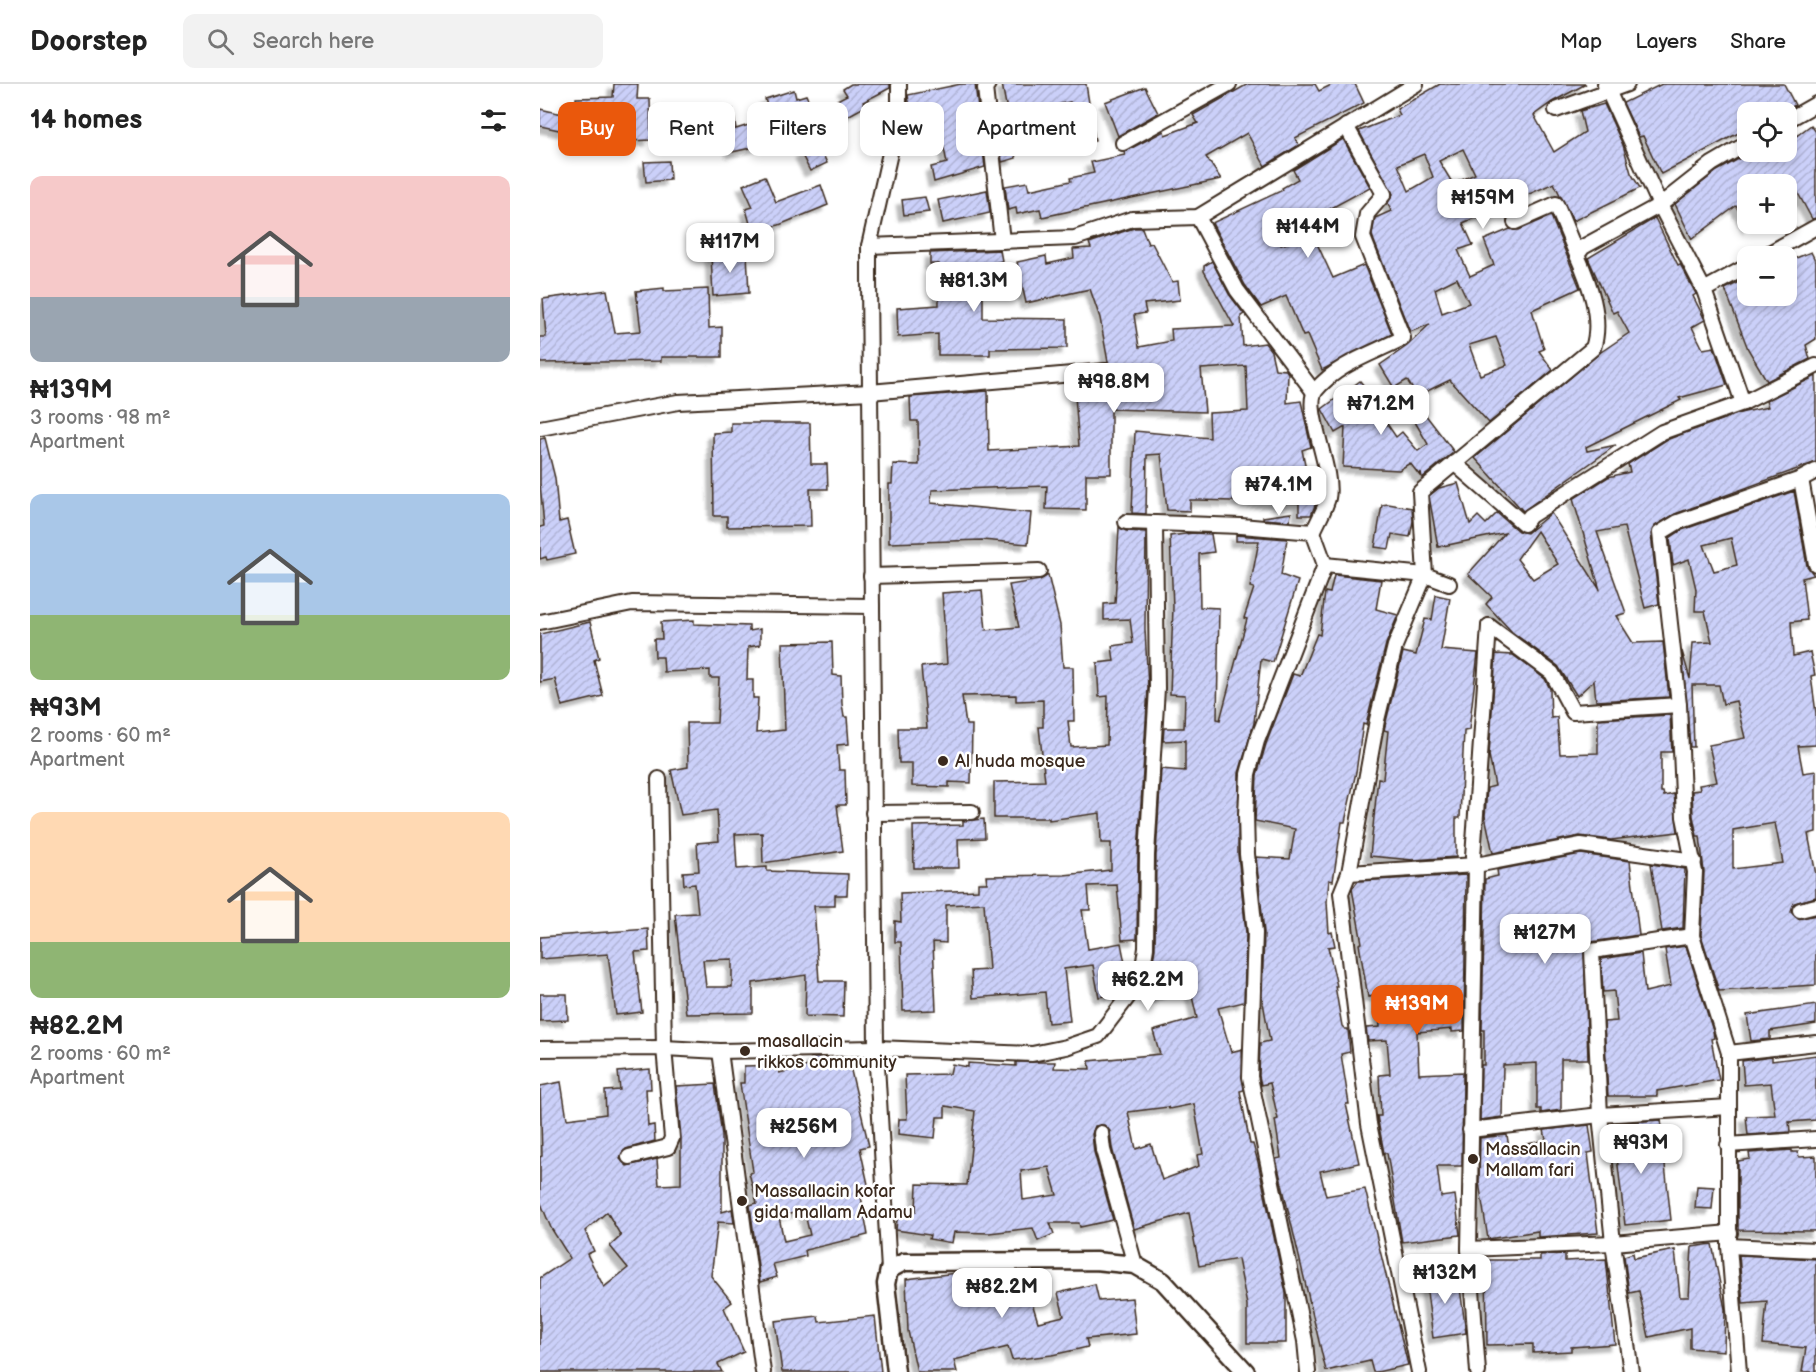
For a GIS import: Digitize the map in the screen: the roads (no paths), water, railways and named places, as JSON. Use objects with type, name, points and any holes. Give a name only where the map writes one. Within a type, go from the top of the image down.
[{"type":"street","points":[[896,1372],[886,1284],[889,1270],[876,1048],[869,246],[899,113],[899,84]]},
{"type":"street","points":[[988,84],[985,88],[1002,241]]},
{"type":"street","points":[[1123,143],[1203,90],[1229,84]]},
{"type":"street","points":[[869,246],[1075,238],[1132,219],[1198,217],[1416,84]]},
{"type":"street","points":[[1556,110],[1607,88],[1627,84]]},
{"type":"street","points":[[1607,88],[1660,205],[1704,290],[1743,403]]},
{"type":"street","points":[[1797,115],[1816,104]]},
{"type":"street","points":[[1308,1372],[1305,1341],[1250,1077],[1255,933],[1247,854],[1246,814],[1248,774],[1257,741],[1325,565],[1313,532],[1328,497],[1324,449],[1312,414],[1314,392],[1335,372],[1403,339],[1363,237],[1367,214],[1384,194],[1346,126]]},
{"type":"street","points":[[1577,255],[1583,247],[1660,205],[1712,164],[1737,149]]},
{"type":"street","points":[[1419,1372],[1369,1124],[1341,893],[1349,873],[1377,720],[1395,646],[1425,575],[1420,492],[1593,348],[1596,338],[1590,285],[1556,204],[1515,222]]},
{"type":"street","points":[[1198,217],[1237,290],[1314,392]]},
{"type":"street","points":[[1782,246],[1816,227]]},
{"type":"street","points":[[1704,290],[1737,272]]},
{"type":"street","points":[[1454,464],[1524,524],[1530,516],[1662,432],[1743,403],[1816,366]]},
{"type":"street","points":[[540,428],[678,402],[870,392],[1106,370]]},
{"type":"street","points":[[1739,1372],[1729,1240],[1730,1053],[1692,936],[1694,861],[1684,817],[1679,705],[1660,533],[1678,522],[1801,479],[1816,471]]},
{"type":"street","points":[[1801,479],[1816,564]]},
{"type":"street","points":[[1126,522],[1313,532]]},
{"type":"street","points":[[540,1049],[664,1048],[720,1051],[876,1048],[1032,1054],[1066,1047],[1098,1036],[1130,994],[1143,967],[1146,948],[1148,855],[1157,688],[1155,523]]},
{"type":"street","points":[[1325,565],[1425,575],[1449,584]]},
{"type":"street","points":[[871,576],[1039,571]]},
{"type":"street","points":[[540,622],[632,603],[872,606]]},
{"type":"street","points":[[1478,1372],[1469,1249],[1476,865],[1473,857],[1489,626],[1552,673],[1573,712],[1679,705]]},
{"type":"street","points":[[629,1156],[668,1147],[672,1138],[664,1048],[659,779]]},
{"type":"street","points":[[873,813],[972,812]]},
{"type":"street","points":[[1349,873],[1476,865],[1581,846],[1694,861]]},
{"type":"street","points":[[1800,910],[1816,906]]},
{"type":"street","points":[[1631,1372],[1613,1243],[1600,1115],[1592,951],[1692,936]]},
{"type":"street","points":[[1730,1053],[1816,1042]]},
{"type":"street","points":[[720,1051],[763,1372]]},
{"type":"street","points":[[1470,1131],[1600,1115],[1729,1107]]},
{"type":"street","points":[[1101,1133],[1102,1150],[1135,1265]]},
{"type":"street","points":[[1728,1145],[1816,1139]]},
{"type":"street","points":[[1469,1249],[1729,1240],[1816,1250]]},
{"type":"street","points":[[889,1270],[904,1262],[1095,1261],[1135,1265],[1163,1281],[1246,1372]]},
{"type":"place","name":"Al huda mosque","points":[[943,761]]},
{"type":"place","name":"masallacin rikkos community","points":[[745,1051]]},
{"type":"place","name":"Massallacin Mallam fari","points":[[1473,1159]]},
{"type":"place","name":"Massallacin kofar gida mallam Adamu","points":[[742,1201]]}]
